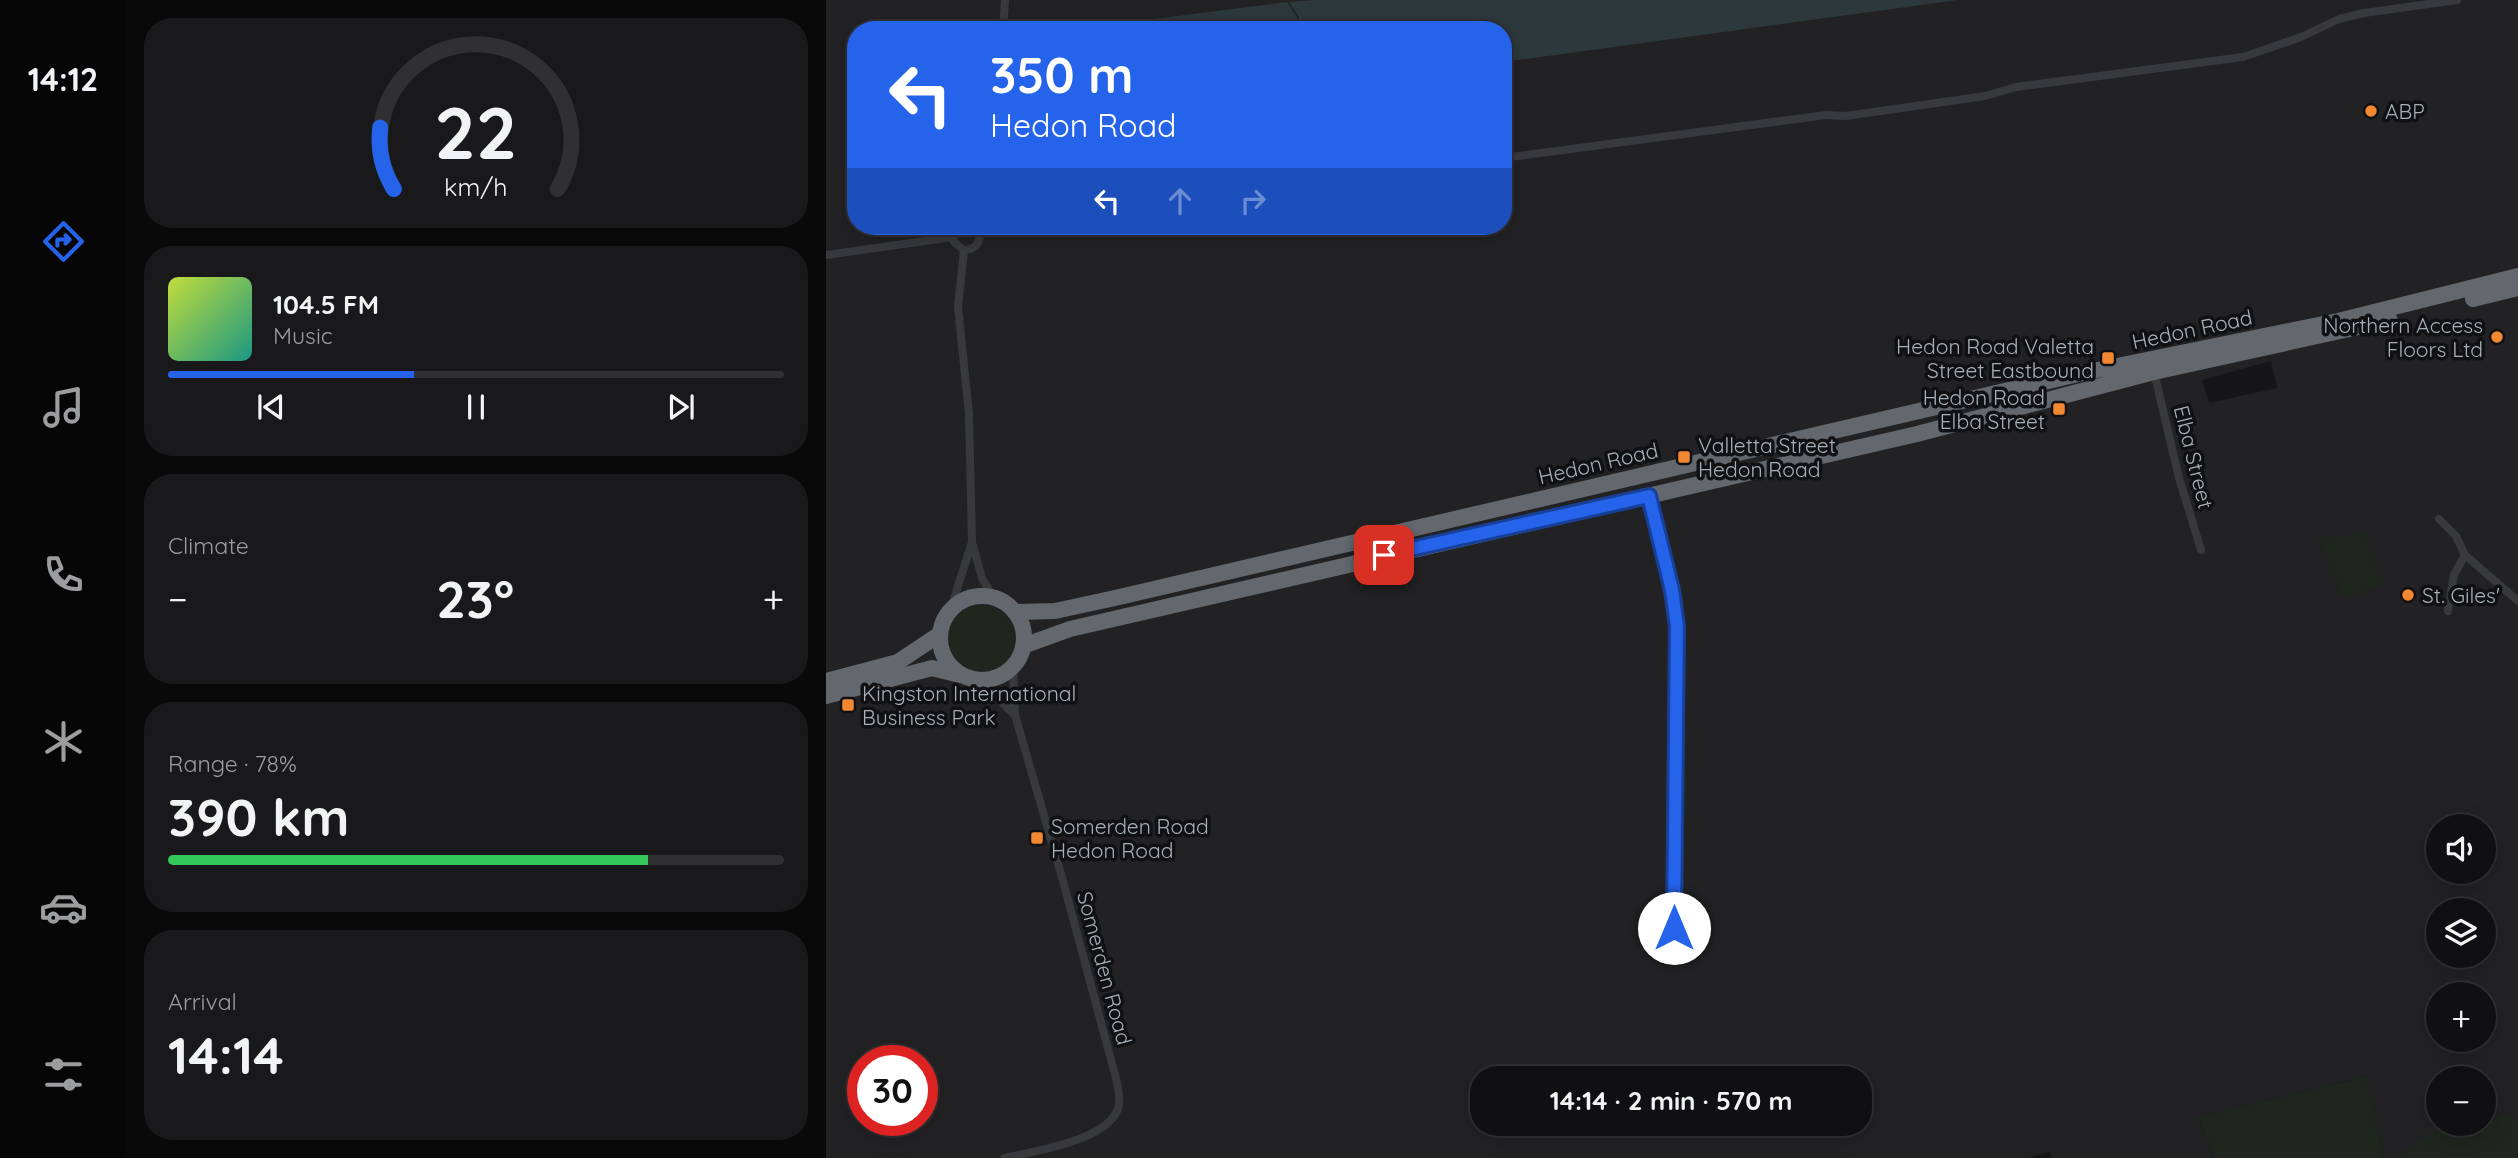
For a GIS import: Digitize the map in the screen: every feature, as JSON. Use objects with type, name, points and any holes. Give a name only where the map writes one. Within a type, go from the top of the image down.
[{"type":"highway","name":"Hedon Road","points":[[1014,612],[1055,611],[1115,598],[2078,374],[2338,321],[2518,276]]},
{"type":"highway","name":"Hedon Road","points":[[1023,646],[1070,629],[1949,426],[2154,372],[2340,332],[2518,288]]},
{"type":"highway","points":[[826,696],[932,668],[979,681],[1003,675],[1013,667],[1023,646],[1024,634],[1014,612],[994,598],[970,598],[959,603],[943,622],[940,647],[944,659],[962,676]]},
{"type":"highway","points":[[826,681],[898,662],[940,634]]},
{"type":"street","points":[[1004,21],[1005,0]]},
{"type":"street","points":[[1512,157],[1826,115],[1846,116],[1984,96],[2016,87],[2243,57],[2301,37],[2339,19],[2457,0]]},
{"type":"street","points":[[826,255],[953,237],[956,246],[964,250],[976,246],[980,235]]},
{"type":"street","points":[[964,250],[958,307],[969,414],[972,542],[982,578],[994,598]]},
{"type":"street","name":"Elba Street","points":[[2154,372],[2179,478],[2200,550]]},
{"type":"street","points":[[1649,496],[1672,590],[1677,626],[1674,932]]},
{"type":"street","points":[[2439,519],[2456,536],[2465,555],[2518,601]]},
{"type":"street","points":[[950,611],[972,542]]},
{"type":"street","points":[[2448,611],[2454,575],[2465,555]]},
{"type":"street","name":"Somerden Road","points":[[1006,1158],[1087,1135],[1108,1124],[1119,1108],[1117,1082],[1015,715],[1013,667]]},
{"type":"street","points":[[979,681],[1015,715]]},
{"type":"shaded area","points":[[826,0],[2518,0],[2518,1158],[2384,1158],[2365,1076],[2198,1117],[2214,1158],[2052,1158],[2050,1152],[2027,1158],[826,1158]],"holes":[[[2271,361],[2277,388],[2209,403],[2202,380]]]},
{"type":"shaded area","points":[[1958,0],[1512,61],[1512,21],[1298,21],[1299,17],[1289,2]]},
{"type":"shaded area","points":[[1287,2],[1297,17],[1296,21],[1138,21]]},
{"type":"shaded area","points":[[2364,533],[2382,585],[2344,599],[2319,538]]},
{"type":"shaded area","points":[[981,605],[994,608],[1005,615],[1012,626],[1015,639],[1012,652],[1005,663],[994,670],[981,673],[968,670],[957,663],[950,652],[947,639],[950,626],[957,615],[968,608]]},
{"type":"shaded area","points":[[2366,1076],[2384,1158],[2214,1158],[2198,1117]]},
{"type":"shaded area","points":[[2509,1115],[2518,1120],[2518,1158],[2399,1158],[2426,1135],[2496,1136],[2496,1118]]},
{"type":"place","name":"ABP","points":[[2371,111]]},
{"type":"place","name":"Northern Access Floors Ltd","points":[[2497,337]]},
{"type":"place","name":"Hedon Road Valetta Street Eastbound","points":[[2108,358]]},
{"type":"place","name":"Hedon Road Elba Street","points":[[2059,409]]},
{"type":"place","name":"Valletta Street Hedon Road","points":[[1684,457]]},
{"type":"place","name":"St. Giles'","points":[[2408,595]]},
{"type":"place","name":"Kingston International Business Park","points":[[848,705]]},
{"type":"place","name":"Somerden Road Hedon Road","points":[[1037,838]]},
{"type":"route","points":[[1384,555],[1649,496],[1672,590],[1677,626],[1674,928]]}]
